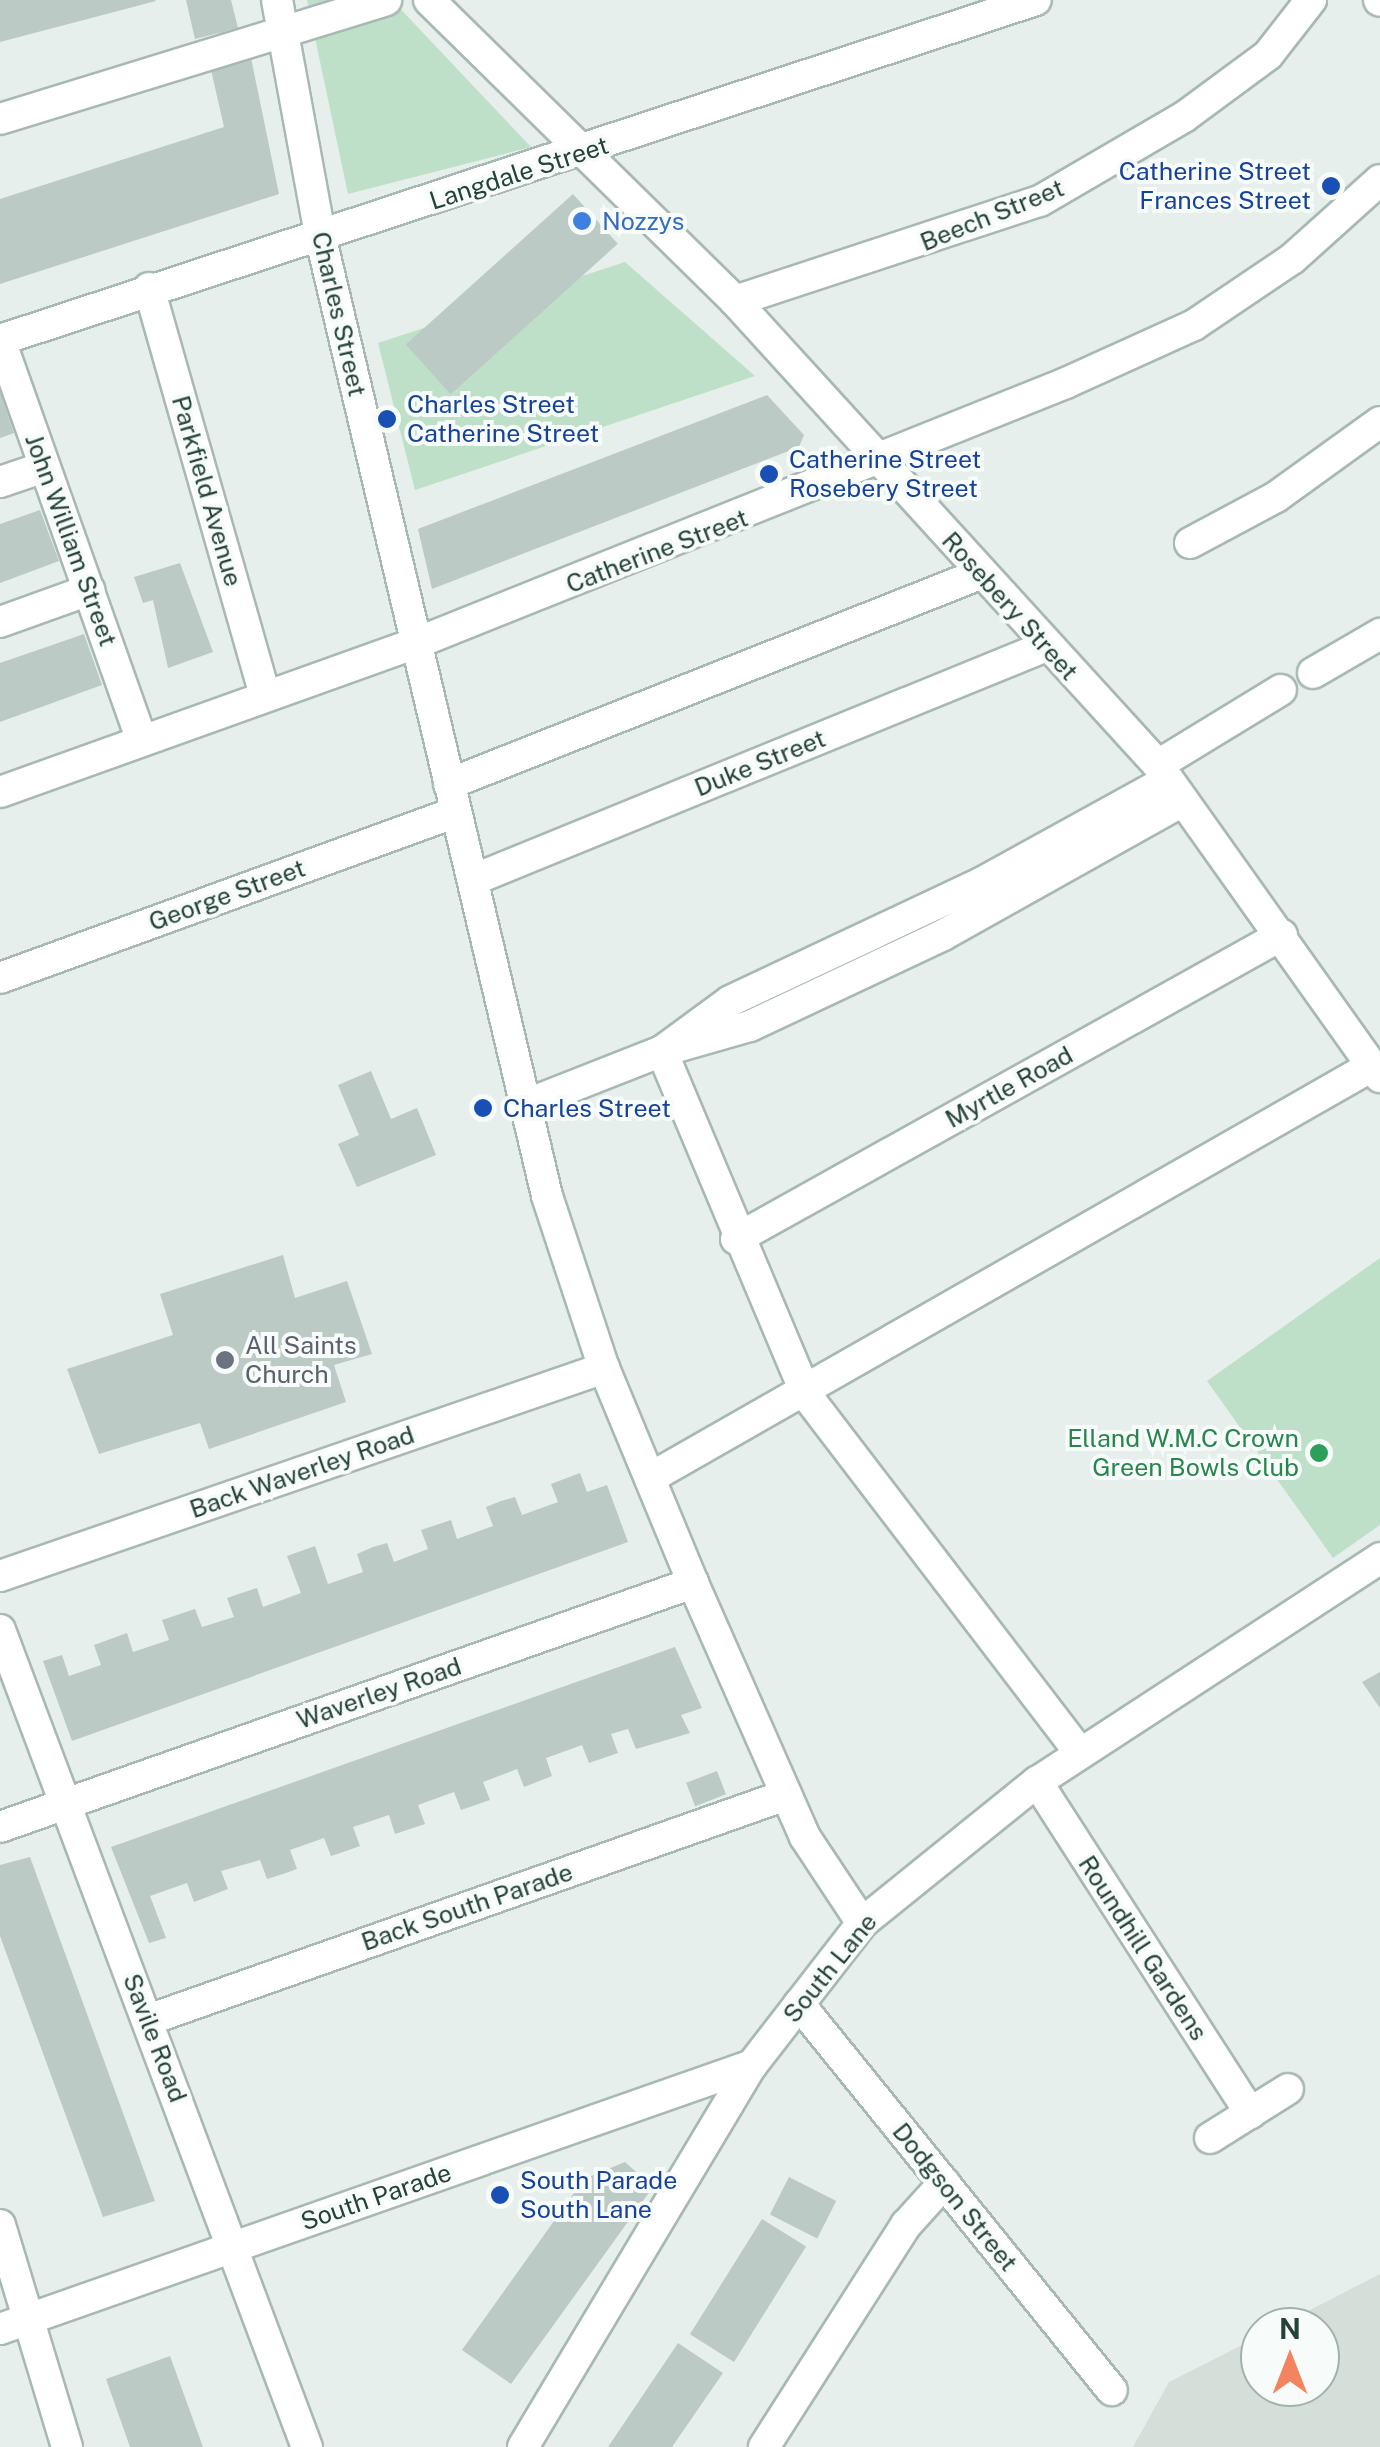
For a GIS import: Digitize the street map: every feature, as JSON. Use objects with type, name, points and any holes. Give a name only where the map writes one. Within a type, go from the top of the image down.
[{"type":"street","name":"Charles Street","points":[[277,0],[321,239],[414,644],[530,1103],[547,1196],[604,1368],[693,1582],[786,1794],[862,1923]]},
{"type":"street","points":[[0,119],[284,37],[386,0]]},
{"type":"street","name":"Rosebery Street","points":[[428,0],[736,301],[1169,782],[1376,1072]]},
{"type":"street","name":"Langdale Street","points":[[0,340],[149,288],[321,239],[1036,0]]},
{"type":"street","name":"Beech Street","points":[[736,301],[1040,201],[1184,117],[1268,55],[1312,0]]},
{"type":"street","name":"Catherine Street","points":[[0,792],[414,644],[882,464],[1194,325],[1292,260],[1380,180]]},
{"type":"street","name":"Parkfield Avenue","points":[[149,288],[266,694]]},
{"type":"street","name":"John William Street","points":[[0,340],[142,740]]},
{"type":"street","points":[[1190,543],[1276,497],[1380,422]]},
{"type":"street","points":[[0,482],[44,467]]},
{"type":"street","name":"George Street","points":[[0,978],[452,798],[980,574]]},
{"type":"street","points":[[0,622],[89,590]]},
{"type":"street","points":[[1314,674],[1380,634]]},
{"type":"street","name":"Duke Street","points":[[473,880],[1046,646]]},
{"type":"street","points":[[530,1103],[662,1051],[730,1001],[982,882],[1169,782],[1281,690]]},
{"type":"street","name":"Myrtle Road","points":[[736,1240],[1282,936]]},
{"type":"street","points":[[662,1051],[736,1240],[806,1394],[1080,1752]]},
{"type":"street","points":[[650,1478],[1376,1072]]},
{"type":"street","name":"Back Waverley Road","points":[[0,1576],[604,1368]]},
{"type":"street","name":"South Lane","points":[[523,2447],[752,2065],[862,1923],[1037,1782],[1380,1558]]},
{"type":"street","name":"Waverley Road","points":[[0,1827],[693,1582]]},
{"type":"street","name":"Savile Road","points":[[0,1630],[307,2447]]},
{"type":"street","name":"Roundhill Gardens","points":[[1037,1782],[1250,2113]]},
{"type":"street","name":"Back South Parade","points":[[148,2020],[786,1794]]},
{"type":"street","name":"Dodgson Street","points":[[799,2004],[1112,2390]]},
{"type":"street","name":"South Parade","points":[[0,2329],[752,2065]]},
{"type":"street","points":[[1210,2138],[1288,2089]]},
{"type":"street","points":[[764,2447],[906,2225],[944,2183]]},
{"type":"street","points":[[0,2225],[34,2318],[35,2356],[68,2447]]},
{"type":"shaded area","points":[[1380,2274],[1380,2447],[1133,2447],[1169,2382],[1240,2346],[1240,2407],[1340,2407],[1340,2307],[1316,2307]]},
{"type":"green space","points":[[307,0],[392,0],[531,147],[348,194]]},
{"type":"green space","points":[[625,262],[755,376],[415,490],[378,343]]},
{"type":"green space","name":"Elland W.M.C Crown Green Bowls Club","points":[[1380,1258],[1380,1525],[1333,1558],[1207,1381]]},
{"type":"building","points":[[0,0],[155,0],[156,1],[0,42]]},
{"type":"building","points":[[186,0],[231,0],[238,28],[195,39]]},
{"type":"building","points":[[251,58],[279,194],[0,284],[0,199],[224,127],[211,70]]},
{"type":"building","points":[[573,194],[618,244],[451,394],[406,345]]},
{"type":"building","points":[[0,392],[14,433],[0,438]]},
{"type":"building","points":[[767,395],[804,435],[799,447],[432,589],[418,529]]},
{"type":"building","points":[[40,510],[59,561],[0,583],[0,524]]},
{"type":"building","points":[[180,563],[213,652],[168,668],[153,600],[143,603],[134,577]]},
{"type":"building","points":[[84,634],[102,685],[0,722],[0,663]]},
{"type":"building","points":[[371,1071],[391,1119],[417,1108],[436,1155],[357,1187],[338,1144],[359,1135],[338,1085]]},
{"type":"building","name":"All Saints Church","points":[[283,1255],[295,1298],[347,1281],[372,1354],[334,1365],[346,1402],[209,1449],[200,1423],[99,1454],[67,1369],[173,1335],[160,1294]]},
{"type":"building","points":[[580,1473],[587,1492],[607,1485],[628,1542],[72,1741],[43,1661],[62,1655],[69,1676],[101,1665],[94,1645],[127,1633],[133,1652],[169,1640],[162,1620],[195,1609],[202,1627],[234,1617],[227,1598],[257,1588],[263,1607],[301,1593],[287,1556],[315,1546],[328,1584],[363,1572],[357,1554],[373,1547],[387,1543],[394,1562],[428,1549],[421,1530],[451,1520],[457,1539],[493,1526],[486,1507],[501,1501],[515,1497],[522,1515],[558,1502],[551,1484]]},
{"type":"building","points":[[675,1647],[702,1708],[681,1715],[690,1733],[636,1749],[628,1729],[611,1734],[618,1753],[589,1763],[582,1745],[546,1758],[552,1776],[524,1787],[517,1769],[483,1782],[490,1800],[461,1810],[454,1792],[418,1805],[425,1824],[395,1834],[389,1815],[353,1827],[360,1846],[331,1856],[324,1838],[290,1850],[297,1869],[283,1874],[267,1879],[260,1860],[221,1871],[228,1889],[194,1902],[187,1883],[150,1896],[166,1938],[149,1943],[111,1847]]},
{"type":"building","points":[[1380,1672],[1380,1708],[1362,1682]]},
{"type":"building","points":[[717,1771],[726,1794],[695,1806],[686,1783]]},
{"type":"building","points":[[30,1857],[155,2201],[103,2217],[0,1936],[0,1865]]},
{"type":"building","points":[[625,2162],[653,2187],[511,2384],[462,2350],[584,2179]]},
{"type":"building","points":[[789,2177],[836,2201],[817,2238],[770,2214]]},
{"type":"building","points":[[762,2219],[806,2247],[734,2362],[690,2334]]},
{"type":"building","points":[[678,2343],[723,2373],[672,2447],[608,2447]]},
{"type":"building","points":[[170,2356],[203,2447],[130,2447],[106,2379]]},
{"type":"place","name":"Catherine Street Frances Street","points":[[1331,186]]},
{"type":"place","name":"Nozzys","points":[[582,221]]},
{"type":"place","name":"Charles Street Catherine Street","points":[[387,419]]},
{"type":"place","name":"Catherine Street Rosebery Street","points":[[769,474]]},
{"type":"place","name":"Charles Street","points":[[483,1108]]},
{"type":"place","name":"All Saints Church","points":[[225,1360]]},
{"type":"place","name":"Elland W.M.C Crown Green Bowls Club","points":[[1319,1453]]},
{"type":"place","name":"South Parade South Lane","points":[[500,2195]]}]
